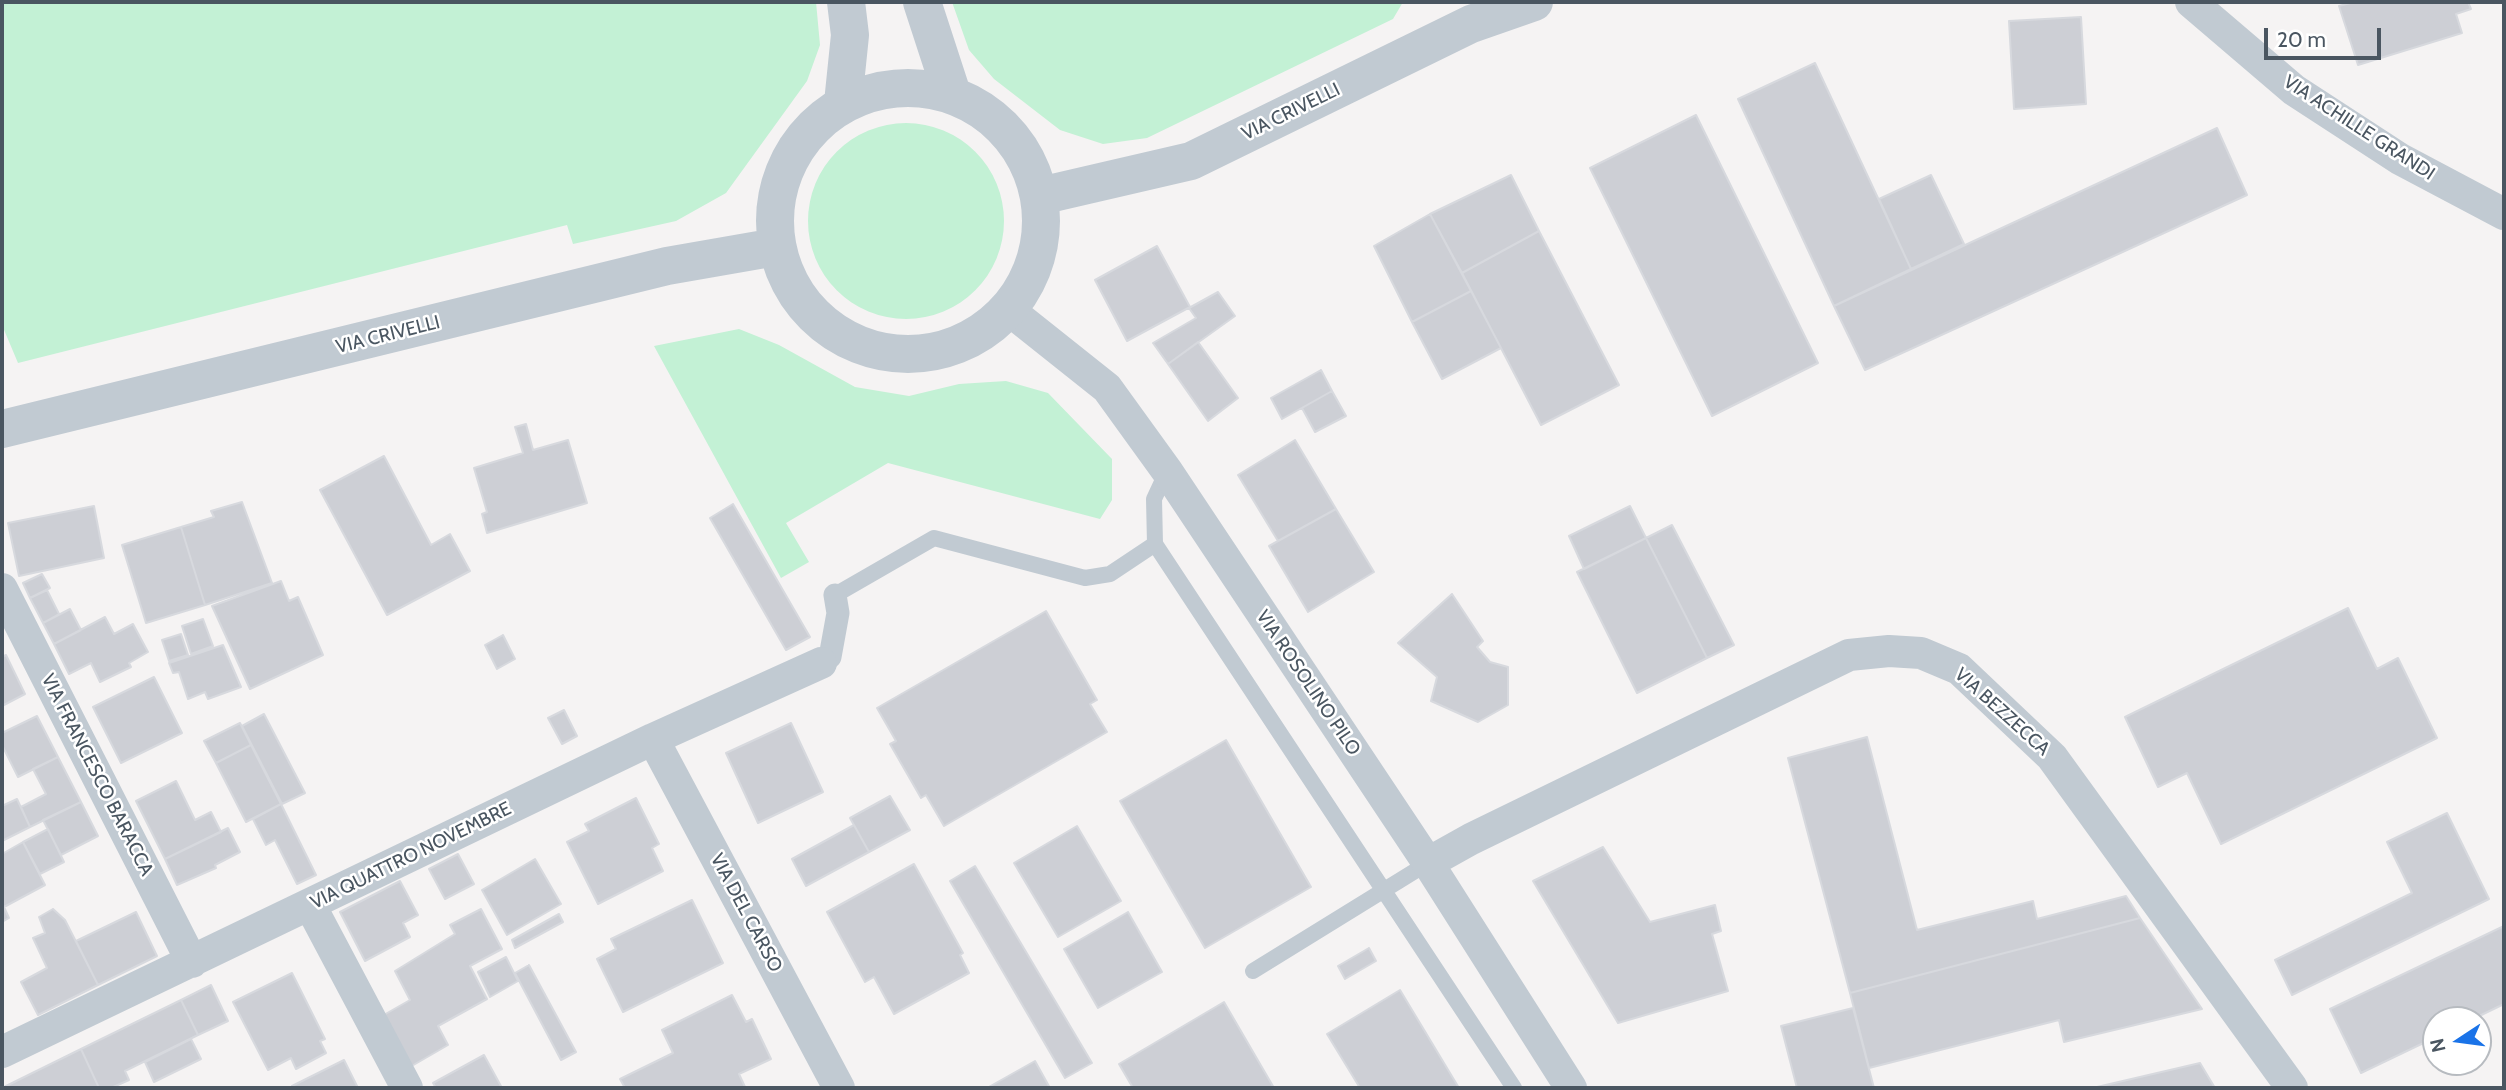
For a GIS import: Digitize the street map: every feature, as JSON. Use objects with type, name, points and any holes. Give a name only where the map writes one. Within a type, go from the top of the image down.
[{"type":"street","points":[[843,103],[850,35],[846,2]]},
{"type":"street","points":[[922,2],[952,94]]},
{"type":"street","name":"VIA CRIVELLI","points":[[1040,196],[1191,161],[1471,13],[1534,2]]},
{"type":"street","name":"VIA ACHILLE GRANDI","points":[[2191,2],[2294,90],[2400,159],[2504,214]]},
{"type":"street","points":[[915,87],[952,94],[983,110],[1010,133],[1028,163],[1040,196],[1042,227],[1037,257],[1026,285],[1009,310],[981,334],[946,349],[910,355],[873,351],[839,336],[810,312],[788,282],[776,247],[775,204],[786,164],[810,129],[843,103],[878,90],[890,89],[915,87]]},
{"type":"street","name":"VIA CRIVELLI","points":[[2,429],[667,266],[776,247]]},
{"type":"street","name":"VIA ROSOLINO PILO","points":[[1009,310],[1107,388],[1167,471],[1428,863],[1571,1088]]},
{"type":"street","name":"VIA FRANCESCO BARACCA","points":[[2,589],[192,962]]},
{"type":"street","points":[[821,663],[830,657],[838,613],[835,594]]},
{"type":"street","name":"VIA BEZZECCA","points":[[1428,863],[1471,839],[1849,655],[1889,651],[1921,653],[1959,669],[2052,757],[2278,1065],[2292,1088]]},
{"type":"street","name":"VIA QUATTRO NOVEMBRE","points":[[2,1052],[653,739],[821,663]]},
{"type":"street","name":"VIA DEL CARSO","points":[[653,739],[839,1088]]},
{"type":"street","points":[[310,905],[407,1088]]},
{"type":"lane","points":[[1167,471],[1154,499],[1155,544],[1514,1088]]},
{"type":"lane","points":[[835,594],[934,538],[1085,578],[1110,574],[1155,544]]},
{"type":"lane","points":[[1254,971],[1386,892],[1428,863]]},
{"type":"green space","points":[[2,2],[816,2],[820,45],[807,81],[726,193],[676,221],[573,244],[567,225],[18,363],[2,325]]},
{"type":"green space","points":[[952,2],[1403,2],[1393,19],[1147,138],[1103,144],[1060,130],[994,79],[969,50]]},
{"type":"green space","points":[[906,123],[943,131],[975,152],[996,184],[1004,221],[996,258],[975,290],[943,311],[906,319],[869,311],[837,290],[816,258],[808,221],[816,184],[837,152],[869,131]]},
{"type":"green space","points":[[739,329],[779,345],[855,387],[909,396],[959,384],[1006,381],[1048,393],[1112,459],[1112,500],[1100,519],[888,463],[786,523],[809,562],[781,578],[654,346]]},
{"type":"building","points":[[2354,2],[2468,2],[2471,9],[2456,14],[2462,33],[2358,65],[2339,6]]},
{"type":"building","points":[[2081,17],[2086,104],[2014,109],[2009,21]]},
{"type":"building","points":[[1815,63],[1911,269],[1834,306],[1738,99]]},
{"type":"building","points":[[1696,115],[1818,363],[1712,416],[1590,168]]},
{"type":"building","points":[[2217,128],[2247,195],[1865,370],[1834,306]]},
{"type":"building","points":[[1511,175],[1539,231],[1462,273],[1430,214]]},
{"type":"building","points":[[1931,175],[1964,244],[1911,269],[1879,199]]},
{"type":"building","points":[[1430,214],[1471,291],[1412,322],[1374,246]]},
{"type":"building","points":[[1539,231],[1619,385],[1541,425],[1462,273]]},
{"type":"building","points":[[1157,246],[1190,307],[1127,341],[1095,280]]},
{"type":"building","points":[[1471,291],[1501,348],[1442,379],[1412,322]]},
{"type":"building","points":[[1218,292],[1235,316],[1168,364],[1153,343],[1196,318],[1189,308]]},
{"type":"building","points":[[1198,342],[1238,398],[1208,421],[1168,364]]},
{"type":"building","points":[[1321,370],[1332,391],[1282,419],[1271,398]]},
{"type":"building","points":[[1332,391],[1346,416],[1315,432],[1302,408]]},
{"type":"building","points":[[526,424],[533,450],[568,440],[587,503],[487,533],[482,514],[487,512],[474,468],[523,453],[515,427]]},
{"type":"building","points":[[1295,440],[1336,509],[1278,541],[1238,475]]},
{"type":"building","points":[[384,456],[431,545],[450,534],[470,571],[387,615],[320,490]]},
{"type":"building","points":[[242,502],[272,583],[205,605],[181,527],[214,517],[211,511]]},
{"type":"building","points":[[733,504],[810,637],[786,650],[710,518]]},
{"type":"building","points":[[94,506],[104,558],[19,576],[8,523]]},
{"type":"building","points":[[1630,506],[1646,538],[1584,569],[1569,536]]},
{"type":"building","points":[[1336,509],[1374,572],[1308,612],[1269,546]]},
{"type":"building","points":[[1672,525],[1734,645],[1707,658],[1646,538]]},
{"type":"building","points":[[181,527],[205,605],[146,623],[122,545]]},
{"type":"building","points":[[1646,538],[1707,658],[1637,693],[1577,572]]},
{"type":"building","points":[[42,574],[50,588],[30,598],[23,583]]},
{"type":"building","points":[[281,581],[289,601],[298,597],[323,655],[250,689],[212,606]]},
{"type":"building","points":[[47,590],[59,614],[43,623],[30,598]]},
{"type":"building","points":[[1452,594],[1483,641],[1477,647],[1490,662],[1508,667],[1508,705],[1478,722],[1431,701],[1437,677],[1398,643]]},
{"type":"building","points":[[2348,608],[2377,669],[2398,658],[2437,738],[2221,844],[2187,773],[2158,787],[2125,717]]},
{"type":"building","points":[[70,609],[81,630],[54,644],[43,623]]},
{"type":"building","points":[[1046,611],[1097,700],[1090,704],[1107,732],[944,826],[926,795],[921,798],[890,744],[896,741],[877,708]]},
{"type":"building","points":[[105,617],[114,634],[133,624],[148,652],[129,663],[131,667],[100,682],[91,663],[69,674],[54,644]]},
{"type":"building","points":[[203,619],[213,646],[191,654],[182,626]]},
{"type":"building","points":[[181,634],[188,655],[169,661],[162,640]]},
{"type":"building","points":[[503,635],[515,659],[497,669],[485,645]]},
{"type":"building","points":[[223,645],[241,687],[208,699],[205,692],[188,699],[179,672],[173,673],[169,663]]},
{"type":"building","points":[[6,655],[25,694],[2,706],[2,657]]},
{"type":"building","points":[[154,677],[182,733],[121,763],[93,707]]},
{"type":"building","points":[[564,710],[577,736],[562,744],[548,718]]},
{"type":"building","points":[[264,714],[305,793],[282,804],[242,726]]},
{"type":"building","points":[[37,716],[58,757],[18,777],[2,745],[2,733]]},
{"type":"building","points":[[240,723],[251,745],[216,763],[204,741]]},
{"type":"building","points":[[791,723],[823,792],[758,823],[726,753]]},
{"type":"building","points":[[1867,737],[1917,930],[2033,901],[2037,919],[2126,896],[2140,918],[1850,993],[1788,758]]},
{"type":"building","points":[[1226,740],[1311,887],[1205,948],[1120,801]]},
{"type":"building","points":[[251,745],[281,804],[246,822],[216,763]]},
{"type":"building","points":[[58,757],[81,802],[30,827],[21,807],[46,794],[33,769]]},
{"type":"building","points":[[176,781],[195,820],[211,812],[221,832],[165,859],[136,801]]},
{"type":"building","points":[[890,796],[910,830],[869,852],[850,818]]},
{"type":"building","points":[[636,798],[659,844],[652,848],[663,871],[598,904],[567,842],[589,831],[585,824]]},
{"type":"building","points":[[17,799],[30,827],[2,841],[2,806]]},
{"type":"building","points":[[81,802],[98,836],[61,855],[43,820]]},
{"type":"building","points":[[281,804],[316,875],[297,884],[275,840],[266,845],[253,819]]},
{"type":"building","points":[[2447,813],[2489,899],[2292,995],[2275,960],[2412,893],[2387,842]]},
{"type":"building","points":[[854,825],[869,852],[806,886],[792,859]]},
{"type":"building","points":[[1077,826],[1121,901],[1058,937],[1014,863]]},
{"type":"building","points":[[228,828],[240,852],[215,865],[216,868],[177,885],[165,859]]},
{"type":"building","points":[[48,829],[64,862],[40,874],[23,842]]},
{"type":"building","points":[[23,842],[45,885],[4,907],[9,918],[2,922],[2,854]]},
{"type":"building","points":[[1603,847],[1650,922],[1715,905],[1721,931],[1712,934],[1728,991],[1618,1023],[1533,881]]},
{"type":"building","points":[[458,854],[474,884],[445,899],[429,869]]},
{"type":"building","points":[[535,859],[561,904],[507,935],[482,890]]},
{"type":"building","points":[[914,864],[963,953],[960,955],[969,973],[894,1014],[874,977],[865,982],[827,912]]},
{"type":"building","points":[[975,866],[1092,1063],[1065,1078],[950,881]]},
{"type":"building","points":[[400,881],[418,915],[403,923],[410,937],[365,961],[340,912]]},
{"type":"building","points":[[692,900],[723,963],[623,1012],[597,959],[616,949],[611,939]]},
{"type":"building","points":[[53,909],[65,920],[98,985],[38,1015],[21,982],[47,968],[33,938],[45,933],[39,917]]},
{"type":"building","points":[[481,909],[502,949],[470,966],[487,999],[438,1026],[448,1045],[410,1067],[382,1016],[410,1000],[395,971],[455,934],[450,925]]},
{"type":"building","points":[[136,912],[157,956],[98,985],[76,941]]},
{"type":"building","points":[[1128,912],[1162,972],[1098,1008],[1064,949]]},
{"type":"building","points":[[559,914],[563,922],[515,948],[512,940]]},
{"type":"building","points":[[2140,918],[2202,1009],[2064,1042],[2059,1020],[1869,1068],[1850,993]]},
{"type":"building","points":[[2504,926],[2504,1004],[2492,1010],[2492,1006],[2422,1006],[2422,1044],[2361,1073],[2330,1009]]},
{"type":"building","points":[[1369,948],[1376,961],[1345,979],[1338,966]]},
{"type":"building","points":[[506,957],[518,981],[490,997],[478,972]]},
{"type":"building","points":[[529,965],[576,1052],[561,1060],[515,973]]},
{"type":"building","points":[[292,973],[325,1039],[320,1041],[326,1053],[296,1069],[291,1058],[268,1070],[233,1002]]},
{"type":"building","points":[[211,985],[228,1021],[198,1035],[181,1000]]},
{"type":"building","points":[[1400,990],[1459,1088],[1360,1088],[1327,1034]]},
{"type":"building","points":[[732,995],[746,1022],[752,1019],[771,1059],[739,1074],[745,1087],[625,1088],[620,1079],[673,1053],[662,1030]]},
{"type":"building","points":[[181,1000],[198,1035],[125,1071],[129,1080],[111,1088],[99,1088],[81,1049]]},
{"type":"building","points":[[1224,1002],[1274,1088],[1133,1088],[1119,1064]]},
{"type":"building","points":[[1853,1008],[1874,1088],[1797,1088],[1781,1026]]},
{"type":"building","points":[[191,1039],[201,1059],[154,1082],[145,1062]]},
{"type":"building","points":[[81,1049],[99,1088],[2,1088]]},
{"type":"building","points":[[484,1055],[502,1088],[436,1088],[433,1083]]},
{"type":"building","points":[[344,1060],[358,1088],[293,1088],[292,1086]]},
{"type":"building","points":[[1035,1061],[1050,1088],[987,1088]]},
{"type":"building","points":[[2200,1063],[2215,1088],[2097,1087]]}]
